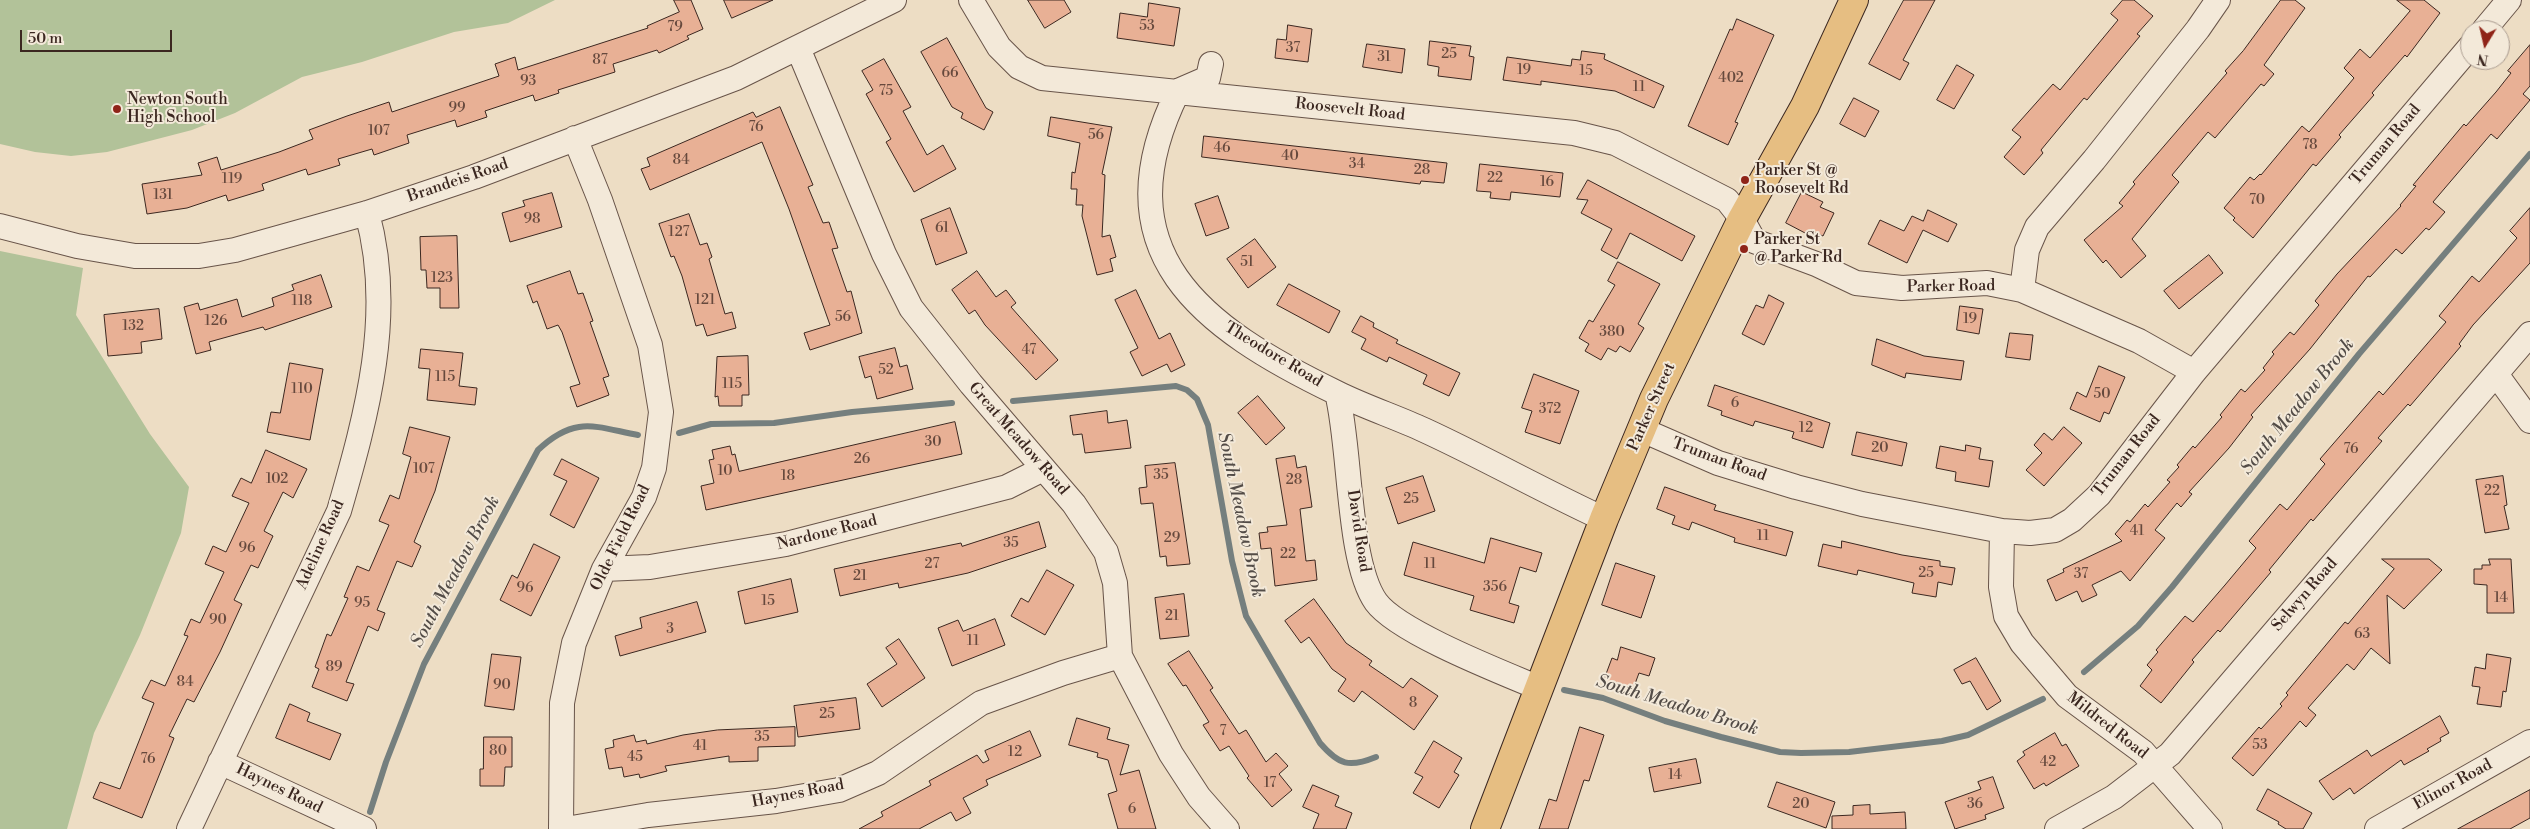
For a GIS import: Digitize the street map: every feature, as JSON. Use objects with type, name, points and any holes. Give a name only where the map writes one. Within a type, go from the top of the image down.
[{"type":"main road","name":"Parker Street","points":[[1485,829],[1640,430],[1742,219],[1804,106],[1854,0]]},
{"type":"street","name":"Brandeis Road","points":[[0,226],[77,246],[135,256],[199,256],[235,250],[367,213],[474,177],[736,78],[894,0]]},
{"type":"street","name":"Roosevelt Road","points":[[971,0],[999,47],[1019,67],[1042,78],[1574,133],[1615,143],[1728,200],[1742,219]]},
{"type":"street","points":[[2022,290],[2027,250],[2037,227],[2149,91],[2218,0]]},
{"type":"street","points":[[2492,20],[2509,0]]},
{"type":"street","name":"Great Meadow Road","points":[[798,48],[884,254],[911,308],[971,384],[1074,504],[1106,552],[1115,582],[1120,656],[1170,754],[1199,798],[1227,829]]},
{"type":"street","name":"Truman Road","points":[[1640,430],[1718,463],[1796,487],[1862,504],[2002,531],[2030,533],[2055,530],[2072,520],[2099,495],[2194,372],[2460,59]]},
{"type":"street","points":[[1178,91],[1208,78],[1211,64]]},
{"type":"street","name":"Theodore Road","points":[[1178,91],[1159,135],[1149,199],[1152,228],[1164,258],[1188,295],[1217,322],[1262,352],[1337,393],[1424,430],[1604,519]]},
{"type":"street","name":"Olde Field Road","points":[[561,829],[561,758],[564,694],[574,643],[604,569],[644,497],[654,468],[661,412],[650,344],[600,200],[575,138]]},
{"type":"street","name":"Adeline Road","points":[[190,829],[338,511],[366,414],[378,344],[380,291],[374,238],[367,213]]},
{"type":"street","name":"Parker Road","points":[[1742,219],[1754,241],[1816,264],[1856,283],[1902,288],[1987,283],[2022,290],[2139,341],[2194,372]]},
{"type":"street","name":"Selwyn Road","points":[[2057,829],[2114,797],[2170,754],[2404,478],[2530,334]]},
{"type":"street","points":[[2496,374],[2530,421]]},
{"type":"street","name":"David Road","points":[[1337,393],[1344,419],[1355,535],[1363,573],[1375,601],[1393,619],[1482,664],[1539,688]]},
{"type":"street","name":"Nardone Road","points":[[604,569],[650,568],[786,544],[1006,487],[1043,469]]},
{"type":"street","name":"Mildred Road","points":[[2002,531],[2001,587],[2006,616],[2022,643],[2067,696],[2143,752],[2210,829]]},
{"type":"street","name":"Haynes Road","points":[[566,829],[648,815],[776,801],[839,790],[878,773],[981,703],[1063,673],[1120,656]]},
{"type":"street","name":"Elinor Road","points":[[2377,829],[2530,742]]},
{"type":"street","name":"Haynes Road","points":[[220,762],[364,829]]},
{"type":"green space","name":"Newton South High School","points":[[0,0],[555,0],[508,23],[454,32],[362,62],[302,77],[235,113],[192,130],[107,152],[71,156],[35,152],[0,144]]},
{"type":"green space","points":[[0,251],[83,268],[76,315],[150,434],[189,487],[181,533],[140,635],[94,733],[67,829],[0,829]]},
{"type":"building","points":[[674,0],[691,0],[703,29],[687,36],[689,39],[659,53],[657,50],[613,64],[615,72],[558,90],[559,93],[535,101],[533,95],[485,111],[487,117],[457,127],[455,120],[407,135],[409,143],[374,155],[372,149],[338,159],[340,165],[308,175],[306,169],[262,184],[264,190],[228,201],[226,195],[187,208],[147,214],[142,184],[202,175],[198,163],[217,157],[221,170],[279,152],[313,139],[309,130],[347,116],[389,102],[392,112],[499,76],[495,64],[515,57],[518,70],[648,28],[647,26],[679,12]]},
{"type":"building","points":[[724,0],[773,0],[732,18]]},
{"type":"building","points":[[1028,0],[1064,0],[1071,12],[1045,28]]},
{"type":"building","points":[[1904,0],[1935,0],[1903,60],[1909,63],[1900,80],[1869,64]]},
{"type":"building","points":[[2123,0],[2134,0],[2153,16],[2137,34],[2140,36],[2087,100],[2084,98],[2041,150],[2043,153],[2024,175],[2004,157],[2021,137],[2012,130],[2053,84],[2060,90],[2118,20],[2111,14]]},
{"type":"building","points":[[2281,0],[2295,0],[2305,8],[2264,65],[2274,74],[2264,86],[2261,84],[2215,138],[2208,132],[2172,175],[2179,182],[2132,239],[2146,256],[2121,278],[2106,260],[2103,263],[2084,240],[2123,206],[2119,203],[2135,184],[2133,182],[2227,73],[2225,71],[2243,51]]},
{"type":"building","points":[[2397,0],[2424,0],[2440,13],[2407,57],[2405,55],[2372,93],[2374,95],[2339,135],[2341,137],[2316,166],[2313,164],[2253,238],[2233,220],[2235,218],[2224,208],[2250,177],[2254,180],[2261,175],[2302,126],[2309,132],[2354,78],[2344,68],[2360,49],[2370,58],[2410,11]]},
{"type":"building","points":[[1149,3],[1180,8],[1174,46],[1117,38],[1120,13],[1147,17]]},
{"type":"building","points":[[1737,19],[1774,35],[1735,122],[1738,123],[1728,145],[1688,126],[1730,29],[1732,30]]},
{"type":"building","points":[[1288,25],[1312,29],[1308,62],[1275,58],[1277,39],[1286,40]]},
{"type":"building","points":[[947,38],[986,108],[993,112],[984,130],[961,118],[963,113],[952,107],[921,52]]},
{"type":"building","points":[[1430,41],[1471,46],[1469,56],[1474,57],[1471,80],[1438,76],[1439,67],[1428,65]]},
{"type":"building","points":[[1367,44],[1405,49],[1402,73],[1363,67]]},
{"type":"building","points":[[2530,45],[2530,86],[2523,94],[2530,100],[2497,139],[2491,134],[2433,202],[2445,212],[2429,230],[2426,228],[2402,254],[2396,249],[2370,277],[2368,276],[2310,349],[2251,415],[2253,417],[2229,448],[2189,492],[2192,494],[2181,507],[2177,503],[2155,530],[2165,538],[2130,581],[2121,571],[2092,585],[2097,595],[2082,602],[2077,591],[2056,601],[2047,580],[2064,572],[2063,569],[2122,541],[2115,534],[2127,520],[2130,522],[2145,504],[2148,507],[2170,482],[2167,480],[2179,467],[2177,465],[2193,446],[2195,448],[2222,417],[2220,415],[2241,389],[2245,392],[2265,370],[2263,368],[2274,354],[2272,352],[2290,332],[2294,335],[2319,305],[2315,301],[2337,274],[2401,206],[2416,186],[2413,185],[2464,124],[2466,126],[2496,92],[2511,73],[2508,71]]},
{"type":"building","points":[[1582,51],[1605,54],[1604,59],[1664,86],[1654,108],[1615,91],[1541,81],[1541,85],[1503,80],[1507,57],[1571,66],[1572,59],[1580,60]]},
{"type":"building","points":[[884,59],[911,107],[903,111],[927,155],[943,145],[956,169],[914,192],[886,142],[891,139],[866,94],[873,90],[862,71]]},
{"type":"building","points":[[1957,65],[1974,75],[1954,109],[1937,100]]},
{"type":"building","points":[[1854,98],[1879,111],[1865,137],[1840,124]]},
{"type":"building","points":[[780,107],[813,185],[808,187],[823,223],[829,222],[838,248],[832,249],[847,292],[851,291],[862,333],[810,350],[804,333],[830,325],[789,209],[762,142],[650,190],[641,169],[650,166],[647,158],[753,112],[756,117]]},
{"type":"building","points":[[1051,117],[1112,127],[1102,174],[1105,175],[1102,237],[1110,235],[1116,257],[1110,259],[1113,271],[1097,275],[1082,216],[1083,205],[1076,205],[1077,189],[1071,189],[1072,172],[1075,173],[1080,143],[1048,136]]},
{"type":"building","points":[[1204,136],[1447,163],[1444,183],[1421,181],[1420,184],[1202,157]]},
{"type":"building","points":[[1480,164],[1563,173],[1560,197],[1511,192],[1510,200],[1490,198],[1491,192],[1477,191]]},
{"type":"building","points":[[1588,180],[1695,236],[1682,261],[1630,233],[1617,259],[1601,250],[1612,229],[1581,213],[1588,200],[1577,199]]},
{"type":"building","points":[[1802,192],[1823,202],[1820,207],[1834,213],[1823,236],[1809,230],[1807,234],[1786,223]]},
{"type":"building","points":[[552,193],[562,227],[510,242],[502,213],[525,206],[523,201]]},
{"type":"building","points":[[1218,196],[1229,228],[1206,236],[1195,204]]},
{"type":"building","points":[[950,208],[967,253],[936,265],[921,220]]},
{"type":"building","points":[[2530,208],[2530,263],[2473,325],[2459,344],[2461,346],[2410,406],[2408,404],[2378,438],[2382,441],[2313,521],[2311,519],[2269,570],[2271,572],[2220,632],[2218,630],[2192,660],[2194,662],[2161,703],[2140,686],[2152,670],[2147,665],[2158,652],[2156,650],[2185,616],[2193,622],[2225,585],[2256,548],[2249,541],[2280,504],[2287,510],[2325,464],[2320,459],[2379,391],[2383,395],[2446,322],[2439,316],[2472,276],[2479,282],[2517,238],[2510,231]]},
{"type":"building","points":[[1928,210],[1957,224],[1948,242],[1923,230],[1907,263],[1868,244],[1880,220],[1904,231],[1912,216],[1923,221]]},
{"type":"building","points":[[689,214],[700,245],[707,243],[712,257],[709,259],[725,314],[732,312],[736,328],[707,336],[703,324],[696,326],[682,276],[674,256],[671,257],[659,224]]},
{"type":"building","points":[[457,236],[459,308],[440,308],[440,288],[427,288],[426,270],[421,270],[420,237]]},
{"type":"building","points":[[1255,239],[1276,267],[1248,288],[1227,259]]},
{"type":"building","points":[[2209,255],[2223,273],[2179,309],[2164,291]]},
{"type":"building","points":[[1618,262],[1660,284],[1638,324],[1644,328],[1630,352],[1620,346],[1616,352],[1608,348],[1601,360],[1585,351],[1589,344],[1579,338],[1589,320],[1593,322],[1615,285],[1608,281]]},
{"type":"building","points":[[570,271],[578,294],[583,293],[593,321],[590,322],[609,376],[603,378],[609,395],[577,407],[570,387],[580,384],[562,332],[558,325],[547,329],[537,301],[533,303],[527,286]]},
{"type":"building","points":[[977,271],[996,297],[1006,290],[1016,303],[1011,307],[1058,360],[1036,380],[985,325],[975,310],[969,314],[952,290]]},
{"type":"building","points":[[321,275],[332,307],[265,330],[263,327],[209,342],[211,350],[196,354],[184,307],[198,303],[200,310],[237,299],[242,317],[274,306],[272,298],[294,290],[292,285]]},
{"type":"building","points":[[1289,284],[1340,311],[1329,333],[1277,305]]},
{"type":"building","points":[[1136,290],[1159,339],[1170,333],[1185,365],[1171,372],[1167,364],[1142,376],[1130,352],[1138,348],[1115,300]]},
{"type":"building","points":[[1769,295],[1784,303],[1764,345],[1742,334],[1756,305],[1763,308]]},
{"type":"building","points":[[1960,306],[1983,309],[1979,334],[1957,330]]},
{"type":"building","points":[[159,309],[162,339],[141,342],[142,353],[108,356],[104,315]]},
{"type":"building","points":[[1361,316],[1374,323],[1373,327],[1398,340],[1396,343],[1460,373],[1449,396],[1423,384],[1427,375],[1389,357],[1387,362],[1361,349],[1366,339],[1352,332]]},
{"type":"building","points":[[2010,333],[2033,335],[2030,360],[2006,357]]},
{"type":"building","points":[[1877,339],[1924,356],[1964,361],[1961,380],[1906,373],[1905,378],[1872,365]]},
{"type":"building","points":[[895,348],[900,367],[907,365],[913,389],[877,399],[871,376],[865,378],[859,357]]},
{"type":"building","points":[[421,349],[463,353],[459,386],[477,388],[475,405],[427,400],[430,369],[419,368]]},
{"type":"building","points":[[748,356],[749,395],[742,395],[742,406],[719,406],[718,396],[715,397],[717,357]]},
{"type":"building","points":[[290,363],[323,369],[310,440],[267,432],[271,412],[280,413]]},
{"type":"building","points":[[2099,366],[2125,377],[2109,414],[2104,412],[2100,422],[2070,409],[2077,392],[2086,397]]},
{"type":"building","points":[[1534,374],[1579,391],[1560,444],[1525,432],[1532,411],[1522,408]]},
{"type":"building","points":[[1715,385],[1830,423],[1823,448],[1792,438],[1794,432],[1755,421],[1753,426],[1721,415],[1722,411],[1708,406]]},
{"type":"building","points":[[1258,396],[1285,428],[1266,445],[1238,413]]},
{"type":"building","points":[[1107,411],[1108,423],[1127,420],[1131,448],[1085,453],[1082,434],[1073,435],[1070,416]]},
{"type":"building","points":[[955,422],[962,454],[706,510],[701,486],[714,483],[709,460],[714,459],[712,450],[730,446],[732,455],[735,454],[739,471]]},
{"type":"building","points":[[410,427],[450,437],[435,491],[414,542],[421,546],[412,567],[397,561],[377,610],[385,613],[378,631],[368,626],[346,682],[354,684],[347,701],[312,687],[319,669],[315,667],[327,634],[331,636],[348,598],[344,597],[357,566],[369,571],[389,525],[379,521],[390,495],[399,499],[411,457],[403,454]]},
{"type":"building","points":[[2064,427],[2082,443],[2044,486],[2026,470],[2042,453],[2034,445],[2044,433],[2052,440]]},
{"type":"building","points":[[1857,432],[1907,443],[1902,466],[1852,455]]},
{"type":"building","points":[[1966,445],[1981,448],[1979,459],[1993,461],[1989,487],[1955,481],[1956,472],[1936,468],[1940,446],[1965,451]]},
{"type":"building","points":[[266,450],[307,469],[293,498],[283,492],[264,531],[273,536],[258,568],[251,565],[234,600],[242,604],[194,702],[187,699],[169,736],[174,738],[142,818],[93,798],[100,782],[120,789],[154,703],[142,698],[151,680],[165,686],[188,636],[184,635],[191,619],[200,623],[224,572],[205,564],[213,546],[226,552],[249,503],[232,496],[241,478],[251,483]]},
{"type":"building","points":[[1295,456],[1297,468],[1306,466],[1312,507],[1300,509],[1306,561],[1315,560],[1317,580],[1275,586],[1271,548],[1261,549],[1259,533],[1268,532],[1267,527],[1287,525],[1276,459]]},
{"type":"building","points":[[562,459],[599,478],[574,528],[550,515],[567,481],[554,475]]},
{"type":"building","points":[[1175,463],[1190,564],[1167,566],[1166,556],[1160,557],[1153,503],[1141,504],[1139,488],[1147,487],[1145,466]]},
{"type":"building","points":[[1423,476],[1435,511],[1398,524],[1386,488]]},
{"type":"building","points":[[2503,476],[2507,505],[2504,506],[2509,529],[2485,533],[2476,480]]},
{"type":"building","points":[[1665,487],[1716,505],[1714,510],[1793,532],[1786,556],[1734,542],[1735,538],[1692,522],[1689,530],[1672,524],[1675,516],[1657,509]]},
{"type":"building","points":[[1039,522],[1046,547],[968,573],[899,588],[898,583],[840,596],[834,569],[961,543],[962,546]]},
{"type":"building","points":[[1491,538],[1542,553],[1536,572],[1520,567],[1509,603],[1519,606],[1514,623],[1470,610],[1474,596],[1404,575],[1413,542],[1484,563]]},
{"type":"building","points":[[1842,541],[1902,555],[1940,561],[1940,566],[1955,568],[1952,585],[1938,582],[1936,597],[1912,593],[1914,583],[1858,570],[1857,575],[1818,566],[1823,544],[1841,548]]},
{"type":"building","points":[[534,544],[560,557],[531,616],[500,600],[512,575],[517,578]]},
{"type":"building","points":[[2382,559],[2429,559],[2442,570],[2404,609],[2387,595],[2390,664],[2371,648],[2354,670],[2347,664],[2308,708],[2316,715],[2306,727],[2300,721],[2253,776],[2232,758],[2259,727],[2261,729],[2282,706],[2280,704],[2288,695],[2286,693],[2345,622],[2348,624],[2394,569]]},
{"type":"building","points":[[2489,559],[2511,559],[2514,613],[2487,613],[2487,585],[2474,584],[2474,569],[2482,569],[2482,565],[2490,565]]},
{"type":"building","points":[[1616,563],[1655,576],[1641,618],[1602,605]]},
{"type":"building","points":[[1047,570],[1074,585],[1045,635],[1011,616],[1021,598],[1028,602]]},
{"type":"building","points":[[791,579],[798,612],[745,624],[738,592]]},
{"type":"building","points":[[1184,594],[1189,636],[1160,639],[1155,598]]},
{"type":"building","points":[[1314,599],[1346,643],[1372,661],[1369,665],[1403,688],[1411,678],[1438,696],[1414,730],[1362,691],[1354,702],[1338,691],[1346,679],[1332,669],[1309,637],[1301,643],[1285,621]]},
{"type":"building","points":[[697,602],[706,632],[620,656],[615,636],[642,628],[640,618]]},
{"type":"building","points":[[995,619],[1005,645],[952,666],[938,628],[958,620],[963,631]]},
{"type":"building","points":[[899,639],[925,678],[882,707],[867,684],[897,664],[886,648]]},
{"type":"building","points":[[1621,647],[1655,658],[1649,676],[1639,673],[1632,692],[1603,682],[1612,658],[1617,660]]},
{"type":"building","points":[[1189,651],[1213,688],[1210,690],[1239,734],[1246,730],[1266,762],[1276,753],[1288,766],[1279,774],[1292,790],[1272,807],[1247,778],[1249,776],[1229,746],[1220,751],[1203,725],[1209,722],[1186,685],[1183,686],[1168,664]]},
{"type":"building","points":[[492,654],[521,657],[514,710],[485,706]]},
{"type":"building","points":[[2487,654],[2511,658],[2506,692],[2503,691],[2501,707],[2477,704],[2480,687],[2472,686],[2475,667],[2485,669]]},
{"type":"building","points":[[1976,658],[2001,701],[1987,710],[1970,681],[1962,684],[1954,670]]},
{"type":"building","points":[[856,698],[860,729],[798,737],[794,706]]},
{"type":"building","points":[[290,704],[310,713],[307,721],[341,734],[330,760],[276,738]]},
{"type":"building","points":[[2440,716],[2449,733],[2440,738],[2441,741],[2427,749],[2429,751],[2404,765],[2401,760],[2354,794],[2350,788],[2333,800],[2319,781],[2367,750],[2371,756]]},
{"type":"building","points":[[1077,718],[1110,728],[1107,739],[1129,745],[1120,775],[1139,770],[1156,829],[1118,829],[1108,794],[1117,791],[1108,760],[1097,757],[1098,753],[1069,745]]},
{"type":"building","points":[[795,727],[795,746],[758,747],[758,761],[729,762],[729,756],[665,766],[667,771],[640,778],[639,774],[624,777],[622,767],[609,769],[605,749],[614,747],[613,740],[634,735],[636,742],[646,740],[647,744],[683,735],[717,730]]},
{"type":"building","points":[[1580,727],[1604,735],[1589,781],[1584,780],[1568,829],[1539,829],[1549,799],[1556,801]]},
{"type":"building","points":[[1030,731],[1041,756],[986,780],[988,785],[963,798],[971,813],[956,821],[951,812],[919,829],[859,829],[883,816],[881,812],[931,785],[929,781],[977,755],[983,763],[989,760],[985,751]]},
{"type":"building","points":[[2055,733],[2062,746],[2066,744],[2079,766],[2046,786],[2044,783],[2034,789],[2017,761],[2025,755],[2023,752]]},
{"type":"building","points":[[484,737],[512,737],[512,767],[505,767],[504,786],[480,786],[480,769],[483,769]]},
{"type":"building","points":[[1434,741],[1462,758],[1454,772],[1459,775],[1439,808],[1413,793],[1423,777],[1415,773]]},
{"type":"building","points":[[1696,759],[1701,783],[1654,792],[1649,768]]},
{"type":"building","points":[[1993,777],[2004,808],[1985,815],[1986,819],[1955,829],[1945,802],[1981,789],[1978,782]]},
{"type":"building","points":[[1777,782],[1835,802],[1826,828],[1768,807]]},
{"type":"building","points":[[1313,785],[1339,796],[1335,806],[1352,813],[1346,829],[1313,829],[1319,814],[1303,807]]},
{"type":"building","points":[[2268,789],[2312,813],[2303,829],[2286,829],[2278,824],[2279,822],[2257,810]]},
{"type":"building","points":[[2530,790],[2530,818],[2510,829],[2458,829]]},
{"type":"building","points":[[1870,805],[1870,814],[1905,812],[1906,829],[1832,829],[1832,816],[1853,815],[1853,806]]},
{"type":"waterway","name":"South Meadow Brook","points":[[2084,672],[2138,626],[2172,587],[2359,354],[2530,154]]},
{"type":"waterway","name":"South Meadow Brook","points":[[1013,401],[1176,386],[1187,390],[1197,399],[1208,425],[1232,561],[1246,616],[1320,743],[1333,756],[1345,762],[1359,763],[1376,757]]},
{"type":"waterway","name":"South Meadow Brook","points":[[679,433],[711,424],[774,423],[852,412],[952,403]]},
{"type":"waterway","name":"South Meadow Brook","points":[[370,812],[386,762],[424,664],[538,450],[563,432],[586,426],[638,435]]},
{"type":"waterway","name":"South Meadow Brook","points":[[1564,690],[1603,698],[1665,721],[1721,737],[1780,752],[1801,753],[1849,752],[1942,741],[1968,735],[2043,699]]},
{"type":"place","name":"Newton South High School","points":[[117,109]]},
{"type":"place","name":"Parker St @ Roosevelt Rd","points":[[1745,180]]},
{"type":"place","name":"Parker St @ Parker Rd","points":[[1744,249]]}]
